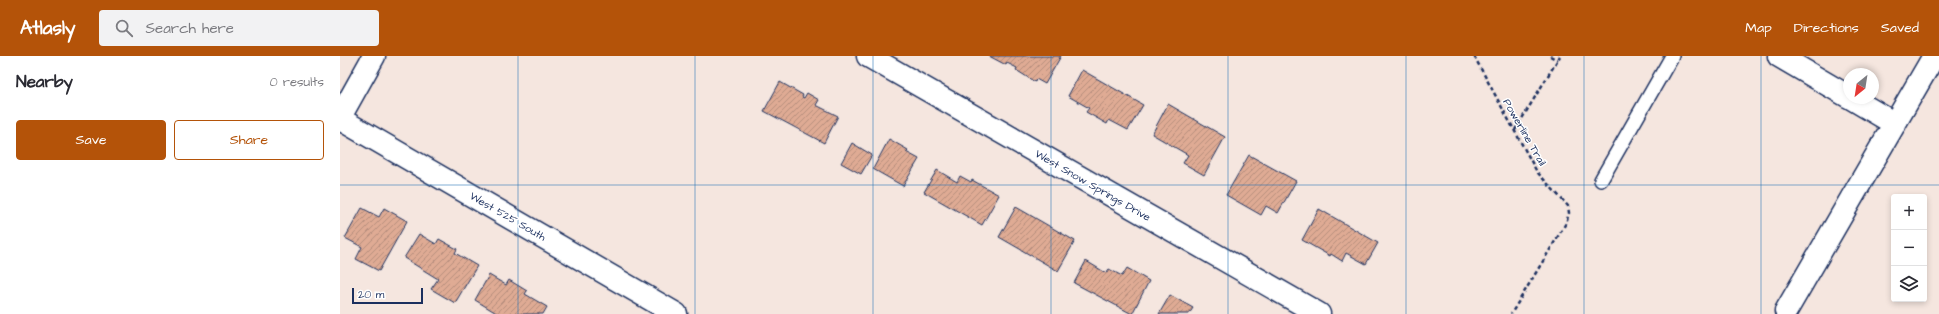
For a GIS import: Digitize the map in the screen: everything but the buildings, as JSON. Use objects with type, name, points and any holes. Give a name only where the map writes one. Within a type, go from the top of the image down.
[{"type":"street","points":[[340,118],[374,56]]},
{"type":"street","name":"West Snow Springs Drive","points":[[868,56],[1319,314]]},
{"type":"street","points":[[1779,56],[1843,93]]},
{"type":"street","points":[[1786,311],[1934,56]]},
{"type":"street","points":[[1862,104],[1895,124]]},
{"type":"street","name":"West 525 South","points":[[340,118],[676,314]]},
{"type":"lane","points":[[1601,180],[1672,56]]},
{"type":"path","name":"Powerline Trail","points":[[1474,56],[1538,172],[1568,206],[1569,213],[1566,223],[1511,314]]},
{"type":"path","points":[[1550,56],[1558,60]]},
{"type":"path","points":[[1515,130],[1560,56]]}]
